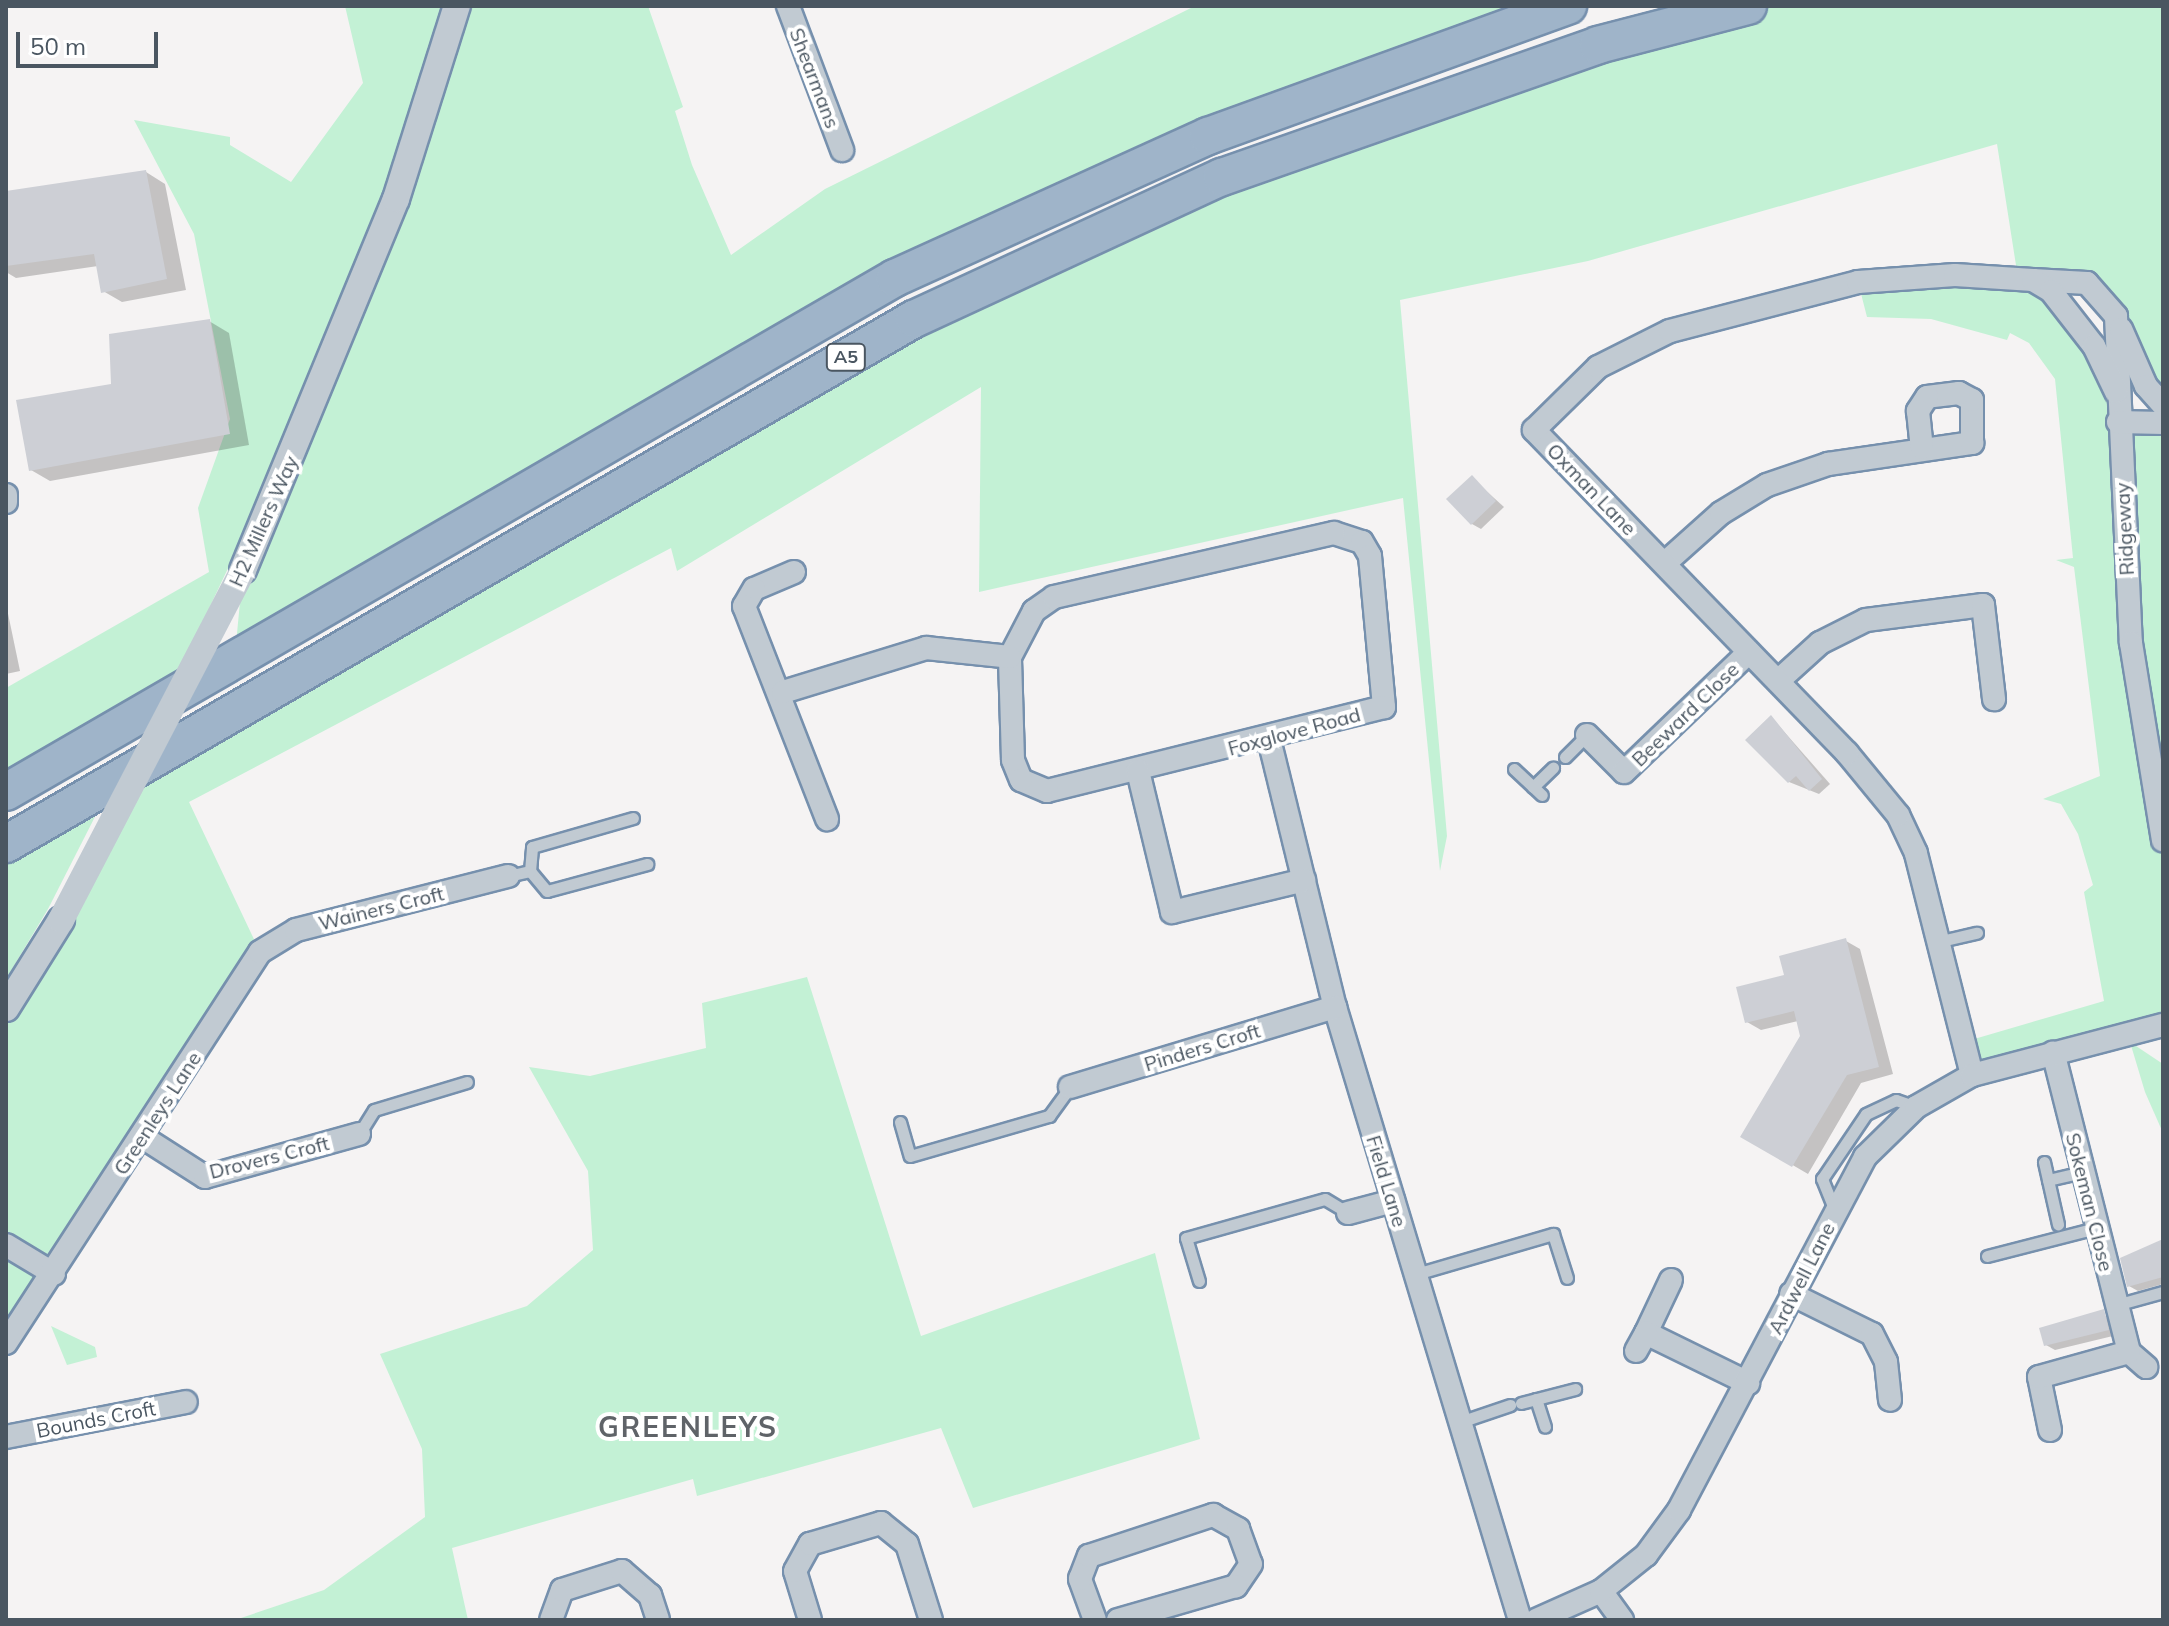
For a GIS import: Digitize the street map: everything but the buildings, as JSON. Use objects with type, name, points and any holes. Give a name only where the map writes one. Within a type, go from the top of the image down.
[{"type":"highway","name":"A5","points":[[6,792],[895,278],[1208,136],[1568,6]]},
{"type":"highway","name":"A5","points":[[6,844],[914,319],[1222,177],[1598,45],[1748,6]]},
{"type":"street","name":"H2 Millers Way","points":[[7,1008],[61,920],[243,570],[396,199],[457,6]]},
{"type":"street","name":"Shearmans","points":[[788,6],[842,150]]},
{"type":"street","name":"Oxman Lane","points":[[1972,1075],[1941,941],[1898,815],[1778,681],[1534,430],[1598,367],[1670,331],[1858,282],[1955,275],[2033,280]]},
{"type":"street","points":[[2033,280],[2087,283],[2116,316],[2141,377],[2163,405]]},
{"type":"street","points":[[2033,280],[2075,317],[2116,392]]},
{"type":"street","name":"Ridgeway","points":[[2116,316],[2116,392],[2131,643],[2163,840]]},
{"type":"street","points":[[2118,422],[2163,423]]},
{"type":"street","points":[[1665,563],[1721,513],[1767,485],[1828,464],[1922,448]]},
{"type":"street","points":[[6,495],[6,502]]},
{"type":"street","name":"Foxglove Road","points":[[1351,535],[1370,556],[1384,707],[1269,739],[1047,791],[1021,780],[1013,760],[1010,657],[1034,611],[1054,597],[1351,535]]},
{"type":"street","points":[[794,572],[754,589],[744,606],[783,692],[827,819]]},
{"type":"street","points":[[1778,681],[1820,643],[1866,620],[1983,605],[1994,699]]},
{"type":"street","points":[[783,692],[926,648],[1010,657]]},
{"type":"street","name":"Beeward Close","points":[[1587,735],[1624,772],[1749,652]]},
{"type":"street","name":"Field Lane","points":[[1269,739],[1335,1007],[1520,1620]]},
{"type":"street","points":[[1138,771],[1172,912],[1304,880]]},
{"type":"street","name":"Wainers Croft","points":[[260,952],[296,930],[508,876]]},
{"type":"street","name":"Greenleys Lane","points":[[6,1343],[54,1274],[260,952]]},
{"type":"street","name":"Pinders Croft","points":[[1070,1087],[1335,1007]]},
{"type":"street","name":"Ardwell Lane","points":[[1536,1620],[1601,1591],[1646,1555],[1679,1510],[1865,1157],[1916,1107],[1972,1075],[2163,1025]]},
{"type":"street","points":[[2141,1031],[2163,1045]]},
{"type":"street","name":"Sokeman Close","points":[[2053,1052],[2129,1352]]},
{"type":"street","name":"Drovers Croft","points":[[141,1136],[205,1177],[359,1134]]},
{"type":"street","points":[[1348,1213],[1393,1201]]},
{"type":"street","points":[[6,1245],[54,1274]]},
{"type":"street","points":[[1671,1280],[1641,1342],[1748,1383]]},
{"type":"street","points":[[1791,1294],[1872,1334],[1886,1362],[1890,1400]]},
{"type":"street","points":[[2050,1430],[2039,1377],[2129,1352],[2146,1367]]},
{"type":"street","name":"Bounds Croft","points":[[6,1437],[186,1402]]},
{"type":"street","points":[[1095,1620],[1080,1579],[1089,1556],[1213,1515],[1238,1529],[1251,1564],[1236,1586],[1118,1620]]},
{"type":"street","points":[[810,1620],[795,1571],[810,1544],[881,1523],[907,1544],[931,1620]]},
{"type":"street","points":[[551,1620],[562,1590],[622,1571],[650,1595],[658,1620]]},
{"type":"street","points":[[1601,1591],[1622,1620]]},
{"type":"lane","points":[[1565,757],[1587,735]]},
{"type":"lane","points":[[1514,769],[1538,791],[1553,768]]},
{"type":"lane","points":[[633,818],[532,847],[530,871],[547,891],[647,864]]},
{"type":"lane","points":[[508,876],[530,871]]},
{"type":"lane","points":[[1941,941],[1977,933]]},
{"type":"lane","points":[[359,1134],[374,1110],[467,1082]]},
{"type":"lane","points":[[900,1122],[910,1156],[1049,1116],[1070,1087]]},
{"type":"lane","points":[[2044,1162],[2058,1224]]},
{"type":"lane","points":[[2048,1180],[2082,1172]]},
{"type":"lane","points":[[1199,1281],[1186,1238],[1325,1199],[1348,1213]]},
{"type":"lane","points":[[1987,1256],[2096,1228]]},
{"type":"lane","points":[[1416,1274],[1553,1234],[1567,1278]]},
{"type":"lane","points":[[2116,1305],[2163,1292]]},
{"type":"lane","points":[[1460,1422],[1575,1389]]},
{"type":"lane","points":[[1536,1399],[1545,1427]]},
{"type":"green space","points":[[345,6],[648,6],[683,107],[675,111],[692,165],[731,255],[825,189],[1195,6],[1568,6],[895,278],[236,644],[243,570],[256,541],[231,562],[167,697],[6,792],[6,688],[209,572],[198,508],[230,419],[194,234],[134,120],[230,137],[230,145],[291,182],[363,83]]},
{"type":"green space","points":[[1748,6],[2163,6],[2163,405],[2106,298],[2035,280],[2094,346],[2118,422],[2163,423],[2163,1025],[1972,1075],[1964,1042],[2104,1001],[2084,892],[2093,885],[2078,834],[2061,804],[2043,799],[2100,776],[2074,567],[2056,560],[2073,558],[2055,379],[2029,343],[2010,333],[2007,340],[1931,319],[1867,317],[1858,282],[2018,278],[1997,144],[1588,261],[1400,300],[1447,836],[1440,871],[1403,498],[979,592],[981,387],[677,571],[671,548],[189,802],[260,952],[6,1343],[6,1013],[163,751],[505,550],[1222,177]]},
{"type":"green space","points":[[103,801],[48,909],[6,979],[6,855]]},
{"type":"green space","points":[[807,977],[921,1336],[1155,1253],[1200,1439],[973,1508],[941,1428],[697,1496],[693,1479],[452,1548],[468,1620],[235,1620],[324,1590],[425,1517],[422,1449],[380,1354],[527,1306],[593,1250],[588,1171],[529,1067],[590,1076],[706,1048],[702,1003]]},
{"type":"green space","points":[[2130,1042],[2163,1064],[2163,1133],[2145,1092]]},
{"type":"green space","points":[[51,1326],[95,1347],[97,1357],[67,1365]]},
{"type":"district","name":"GREENLEYS","points":[[688,1427]]}]
